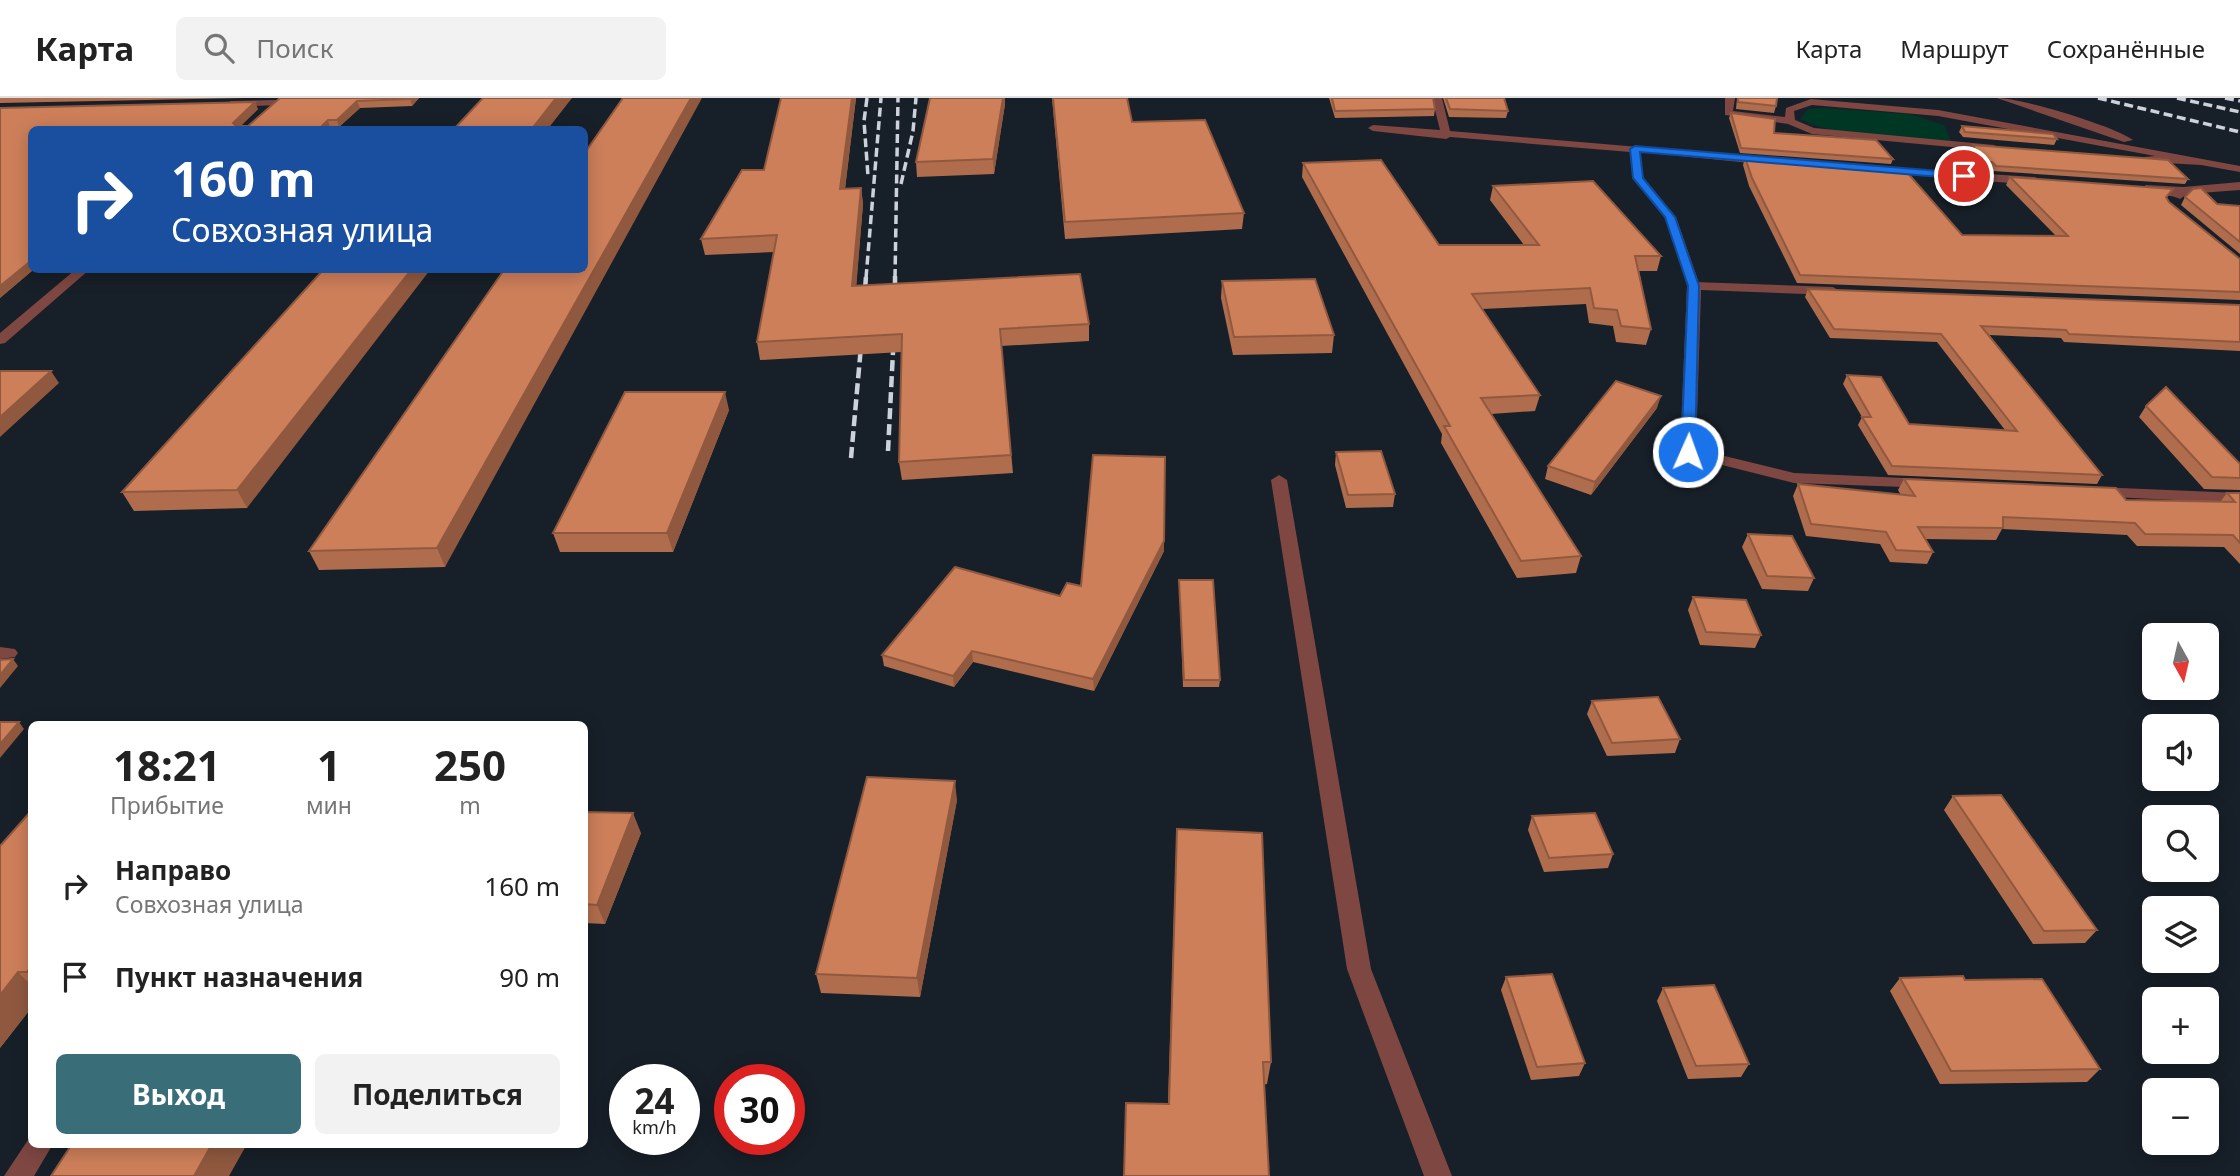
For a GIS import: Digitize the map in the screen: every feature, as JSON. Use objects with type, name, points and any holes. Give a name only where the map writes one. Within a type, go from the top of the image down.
[{"type":"street","points":[[220,104],[278,100]]},
{"type":"street","points":[[265,112],[278,100]]},
{"type":"street","points":[[1635,149],[1786,163]]},
{"type":"street","points":[[1868,169],[2046,181]]},
{"type":"street","points":[[2128,187],[2183,191],[2240,186]]},
{"type":"street","points":[[2170,205],[2183,191]]},
{"type":"street","points":[[0,340],[78,273]]},
{"type":"street","points":[[1844,292],[1694,286],[1688,452],[1794,478],[1947,485]]},
{"type":"street","points":[[1279,480],[1359,969],[1438,1176]]},
{"type":"street","points":[[2073,491],[2240,498]]},
{"type":"street","points":[[18,1176],[36,1148]]},
{"type":"lane","points":[[1437,98],[1446,136]]},
{"type":"lane","points":[[1730,98],[1728,113],[1790,121],[1812,131],[2004,149]]},
{"type":"lane","points":[[2002,98],[2051,112],[2177,158]]},
{"type":"lane","points":[[1787,100],[1938,113],[2240,169]]},
{"type":"lane","points":[[1790,121],[1789,110],[1811,102]]},
{"type":"lane","points":[[1373,128],[1446,136],[1635,149],[1638,178],[1670,217],[1694,286]]},
{"type":"lane","points":[[2096,155],[2200,162]]},
{"type":"green space","points":[[1808,109],[1910,114],[1944,125],[1951,141],[1852,133],[1832,130],[1800,119]]},
{"type":"building","points":[[280,98],[411,98],[357,101],[337,120],[328,120],[322,126],[248,126]]},
{"type":"building","points":[[483,98],[556,98],[534,126],[457,126]]},
{"type":"building","points":[[623,98],[691,98],[437,548],[309,551],[502,273],[588,273],[588,148]]},
{"type":"building","points":[[781,98],[852,98],[840,189],[861,188],[852,286],[1080,274],[1089,324],[1000,329],[1011,455],[899,462],[902,334],[757,342],[777,235],[701,239],[742,170],[764,170]]},
{"type":"building","points":[[930,98],[1003,98],[993,159],[916,162]]},
{"type":"building","points":[[1053,98],[1127,98],[1132,122],[1205,120],[1244,213],[1065,222]]},
{"type":"building","points":[[1332,98],[1433,98],[1435,109],[1335,111]]},
{"type":"building","points":[[1446,98],[1504,98],[1508,111],[1450,109]]},
{"type":"building","points":[[1738,98],[1777,98],[1776,106],[1738,102]]},
{"type":"building","points":[[255,102],[233,123],[236,126],[28,126],[28,263],[0,286],[0,108]]},
{"type":"building","points":[[1731,113],[1775,119],[1774,133],[1876,140],[1893,159],[1741,148]]},
{"type":"building","points":[[1962,126],[2053,134],[2057,139],[1965,132]]},
{"type":"building","points":[[1973,145],[2168,160],[2188,179],[1996,166],[1992,162],[1982,162]]},
{"type":"building","points":[[1745,157],[1905,170],[1962,235],[2068,236],[2010,177],[2173,189],[2166,197],[2169,202],[2240,259],[2240,292],[1800,275],[1752,178]]},
{"type":"building","points":[[1381,160],[1439,245],[1539,245],[1493,186],[1593,181],[1661,256],[1635,256],[1651,329],[1621,326],[1617,310],[1594,308],[1590,288],[1472,294],[1540,395],[1481,398],[1581,556],[1521,561],[1444,426],[1450,426],[1303,163]]},
{"type":"building","points":[[2201,188],[2217,204],[2240,206],[2240,242],[2185,197],[2193,189]]},
{"type":"building","points":[[320,273],[409,273],[237,490],[122,492]]},
{"type":"building","points":[[1315,279],[1334,335],[1234,337],[1222,281]]},
{"type":"building","points":[[1808,289],[2240,305],[2240,342],[2069,334],[2066,330],[1981,326],[2102,475],[1892,466],[1862,417],[1871,417],[1847,375],[1881,377],[1909,424],[2017,431],[1941,334],[1834,329]]},
{"type":"building","points":[[1,371],[51,371],[0,417]]},
{"type":"building","points":[[1616,381],[1661,396],[1595,482],[1548,466]]},
{"type":"building","points":[[2166,387],[2240,464],[2240,478],[2212,477],[2146,406]]},
{"type":"building","points":[[625,392],[725,392],[667,533],[553,533]]},
{"type":"building","points":[[1381,451],[1395,494],[1348,495],[1336,452]]},
{"type":"building","points":[[1093,455],[1165,457],[1164,541],[1093,679],[972,651],[953,676],[882,655],[955,567],[1060,596],[1067,583],[1081,586]]},
{"type":"building","points":[[1904,479],[2116,488],[2126,500],[2235,502],[2227,493],[2240,493],[2240,543],[2233,535],[2145,534],[2135,523],[2003,517],[2003,528],[1918,527],[1933,552],[1896,550],[1886,532],[1811,524],[1798,484],[1915,496]]},
{"type":"building","points":[[1748,534],[1792,536],[1814,578],[1767,576]]},
{"type":"building","points":[[1179,580],[1213,580],[1220,680],[1184,680]]},
{"type":"building","points":[[1693,597],[1746,600],[1761,635],[1706,632]]},
{"type":"building","points":[[13,659],[0,675],[0,660]]},
{"type":"building","points":[[1658,697],[1680,739],[1612,743],[1592,701]]},
{"type":"building","points":[[0,722],[19,722],[0,744]]},
{"type":"building","points":[[867,777],[955,781],[917,978],[816,974]]},
{"type":"building","points":[[2001,795],[2097,930],[2044,931],[1953,796]]},
{"type":"building","points":[[588,812],[633,813],[597,905],[588,904]]},
{"type":"building","points":[[1595,813],[1613,854],[1549,858],[1532,816]]},
{"type":"building","points":[[28,814],[28,971],[18,972],[0,995],[0,846]]},
{"type":"building","points":[[1177,829],[1262,833],[1271,1062],[1263,1062],[1269,1176],[1124,1176],[1126,1103],[1169,1104]]},
{"type":"building","points":[[1552,974],[1585,1063],[1537,1067],[1506,977]]},
{"type":"building","points":[[1963,976],[1965,980],[2042,979],[2100,1069],[1951,1071],[1900,978]]},
{"type":"building","points":[[1714,985],[1749,1064],[1696,1066],[1663,988]]},
{"type":"building","points":[[69,1148],[210,1148],[194,1176],[51,1176]]},
{"type":"railway","points":[[867,98],[864,121],[868,176]]},
{"type":"railway","points":[[866,278],[881,98]]},
{"type":"railway","points":[[895,278],[898,98]]},
{"type":"railway","points":[[901,184],[913,131],[916,98]]},
{"type":"railway","points":[[2098,98],[2240,132]]},
{"type":"railway","points":[[2177,98],[2240,112]]},
{"type":"railway","points":[[2225,98],[2240,101]]},
{"type":"railway","points":[[864,304],[866,276]]},
{"type":"railway","points":[[895,278],[895,304]]},
{"type":"railway","points":[[888,451],[894,332]]},
{"type":"railway","points":[[851,458],[862,335]]},
{"type":"route","points":[[1688,452],[1694,286],[1670,217],[1638,178],[1635,149],[1964,176]]}]
